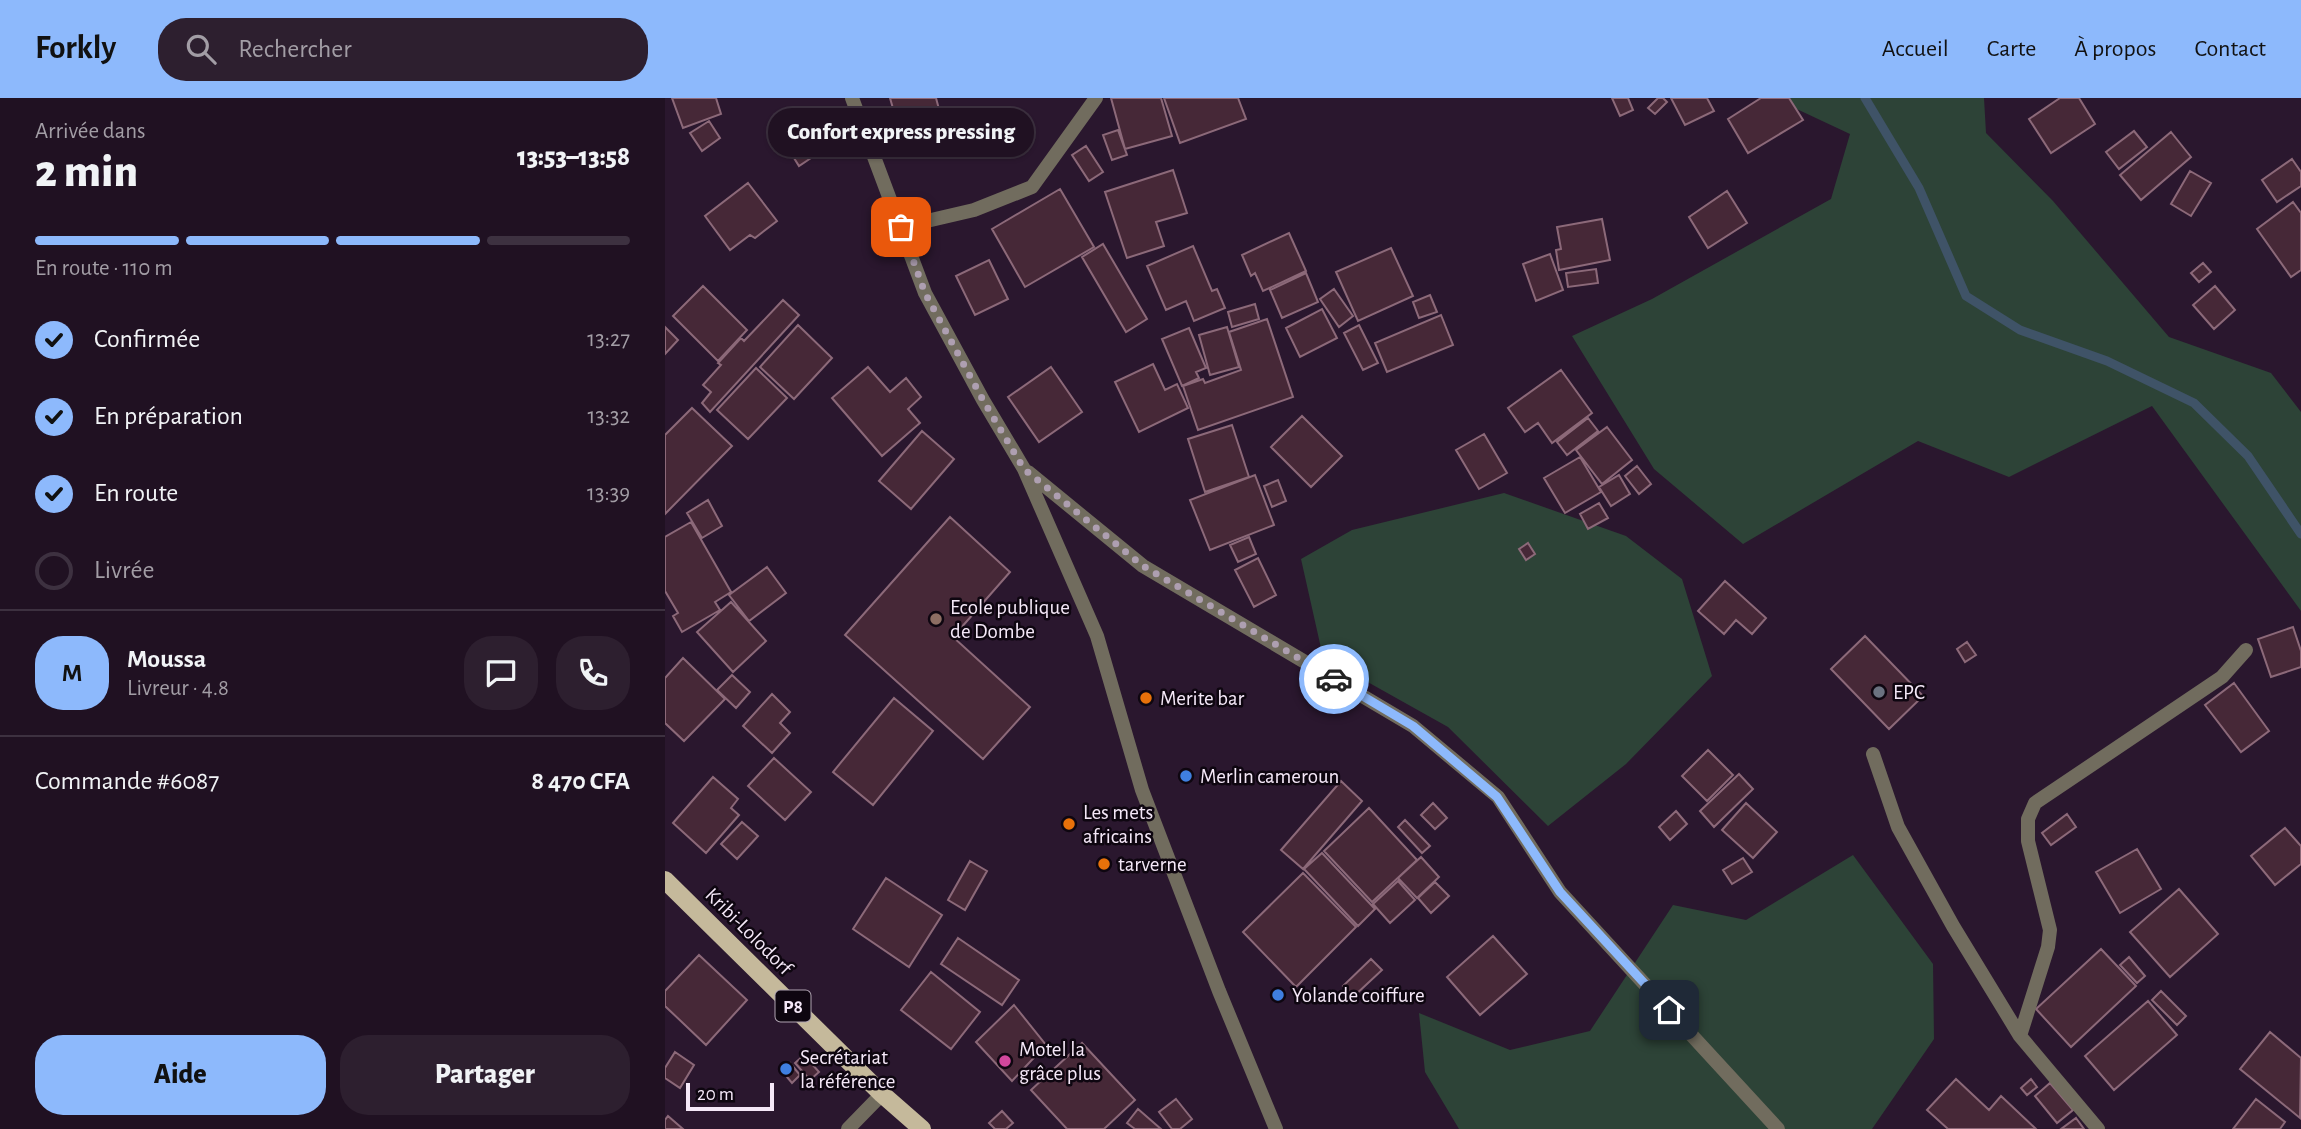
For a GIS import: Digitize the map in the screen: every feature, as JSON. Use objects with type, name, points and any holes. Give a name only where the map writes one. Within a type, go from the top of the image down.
[{"type":"main road","name":"Kribi-Lolodorf","points":[[665,880],[882,1094],[922,1129]]},
{"type":"street","points":[[852,98],[925,293],[1024,469],[1097,636],[1142,790],[1219,991],[1276,1129]]},
{"type":"street","points":[[901,227],[974,210],[1032,187],[1095,98]]},
{"type":"street","points":[[1024,469],[1143,566],[1413,726],[1497,797],[1560,892],[1779,1129]]},
{"type":"street","points":[[2020,1036],[2048,947],[2050,930],[2028,841],[2028,819],[2035,803],[2222,677],[2246,650]]},
{"type":"street","points":[[1873,754],[1898,827],[1953,926],[2020,1036],[2098,1129]]},
{"type":"street","points":[[848,1129],[882,1094]]},
{"type":"green space","points":[[1773,98],[1984,98],[1986,133],[2053,201],[2169,337],[2271,373],[2301,412],[2301,611],[2152,406],[2009,477],[1918,441],[1743,544],[1654,469],[1572,336],[1652,299],[1831,199],[1850,134]]},
{"type":"green space","points":[[1504,493],[1626,536],[1682,579],[1712,676],[1626,764],[1548,826],[1448,727],[1323,657],[1301,559],[1352,530]]},
{"type":"green space","points":[[1853,855],[1933,964],[1934,1039],[1872,1129],[1459,1129],[1425,1072],[1419,1013],[1510,1050],[1590,1031],[1673,905],[1746,920]]},
{"type":"building","points":[[672,98],[716,98],[721,114],[683,128]]},
{"type":"building","points":[[890,98],[936,98],[946,135],[904,147]]},
{"type":"building","points":[[1111,98],[1161,98],[1172,136],[1125,149]]},
{"type":"building","points":[[1164,98],[1238,98],[1246,119],[1180,143]]},
{"type":"building","points":[[1612,98],[1628,98],[1633,110],[1620,116]]},
{"type":"building","points":[[1658,98],[1667,102],[1655,114],[1648,108]]},
{"type":"building","points":[[1671,98],[1707,98],[1714,111],[1685,125]]},
{"type":"building","points":[[1761,98],[1789,98],[1803,120],[1748,153],[1728,119]]},
{"type":"building","points":[[2060,98],[2079,98],[2095,124],[2051,153],[2029,119]]},
{"type":"building","points":[[709,121],[720,138],[702,151],[690,133]]},
{"type":"building","points":[[1118,130],[1127,155],[1112,160],[1103,135]]},
{"type":"building","points":[[2134,131],[2147,147],[2119,169],[2106,152]]},
{"type":"building","points":[[2171,132],[2191,157],[2141,200],[2120,175]]},
{"type":"building","points":[[1086,146],[1103,172],[1089,181],[1072,155]]},
{"type":"building","points":[[806,150],[811,158],[799,166],[794,158]]},
{"type":"building","points":[[2292,159],[2301,172],[2301,186],[2277,202],[2262,180]]},
{"type":"building","points":[[1173,170],[1187,213],[1156,222],[1164,246],[1127,258],[1105,192]]},
{"type":"building","points":[[2190,171],[2211,183],[2191,216],[2171,204]]},
{"type":"building","points":[[748,183],[777,221],[755,238],[750,235],[730,250],[705,216]]},
{"type":"building","points":[[1060,189],[1094,247],[1025,287],[992,229]]},
{"type":"building","points":[[1727,191],[1747,223],[1708,248],[1689,217]]},
{"type":"building","points":[[2293,202],[2301,213],[2301,270],[2291,277],[2257,229]]},
{"type":"building","points":[[1602,219],[1610,260],[1559,270],[1556,250],[1561,249],[1557,227]]},
{"type":"building","points":[[1289,233],[1306,271],[1263,291],[1255,273],[1251,276],[1242,255]]},
{"type":"building","points":[[1103,244],[1147,319],[1126,332],[1082,257]]},
{"type":"building","points":[[1193,246],[1212,291],[1217,289],[1225,308],[1194,321],[1186,301],[1166,310],[1147,266]]},
{"type":"building","points":[[1391,248],[1413,296],[1358,321],[1336,272]]},
{"type":"building","points":[[1550,254],[1563,290],[1536,301],[1523,264]]},
{"type":"building","points":[[989,260],[1008,299],[975,315],[956,276]]},
{"type":"building","points":[[2203,263],[2211,272],[2199,282],[2191,273]]},
{"type":"building","points":[[1596,269],[1598,283],[1568,287],[1566,273]]},
{"type":"building","points":[[1306,273],[1318,302],[1282,318],[1270,290]]},
{"type":"building","points":[[703,286],[747,330],[718,361],[673,316]]},
{"type":"building","points":[[2215,286],[2235,310],[2214,329],[2193,305]]},
{"type":"building","points":[[1334,289],[1353,316],[1339,327],[1320,299]]},
{"type":"building","points":[[1430,295],[1437,312],[1419,318],[1413,302]]},
{"type":"building","points":[[783,300],[799,315],[710,412],[702,403],[711,392],[703,385],[721,365],[718,363],[741,338],[744,341]]},
{"type":"building","points":[[1255,304],[1259,319],[1232,327],[1228,312]]},
{"type":"building","points":[[1322,309],[1337,338],[1300,357],[1286,328]]},
{"type":"building","points":[[1441,315],[1453,345],[1387,372],[1375,343]]},
{"type":"building","points":[[1267,319],[1293,397],[1198,430],[1183,386],[1203,379],[1205,383],[1241,370],[1229,332]]},
{"type":"building","points":[[798,325],[832,358],[794,399],[760,367]]},
{"type":"building","points":[[1359,325],[1378,363],[1363,370],[1344,333]]},
{"type":"building","points":[[665,327],[678,340],[665,354]]},
{"type":"building","points":[[1227,327],[1239,367],[1210,375],[1199,335]]},
{"type":"building","points":[[1189,328],[1206,368],[1196,372],[1199,378],[1182,386],[1162,339]]},
{"type":"building","points":[[1153,364],[1165,390],[1177,384],[1188,408],[1139,432],[1115,382]]},
{"type":"building","points":[[868,367],[890,392],[906,378],[921,397],[908,409],[920,423],[882,456],[832,398]]},
{"type":"building","points":[[1051,367],[1082,412],[1039,442],[1008,397]]},
{"type":"building","points":[[756,368],[787,398],[748,439],[717,410]]},
{"type":"building","points":[[1561,370],[1592,413],[1552,443],[1538,423],[1525,432],[1508,408]]},
{"type":"building","points":[[692,408],[732,446],[665,514],[665,435]]},
{"type":"building","points":[[1302,416],[1342,456],[1311,487],[1271,447]]},
{"type":"building","points":[[1588,418],[1598,431],[1567,455],[1557,442]]},
{"type":"building","points":[[1232,425],[1249,477],[1205,492],[1188,439]]},
{"type":"building","points":[[1607,427],[1632,460],[1602,484],[1576,450]]},
{"type":"building","points":[[922,431],[954,459],[911,509],[879,481]]},
{"type":"building","points":[[1484,434],[1507,473],[1479,489],[1456,450]]},
{"type":"building","points":[[1580,457],[1601,492],[1565,513],[1544,478]]},
{"type":"building","points":[[1637,466],[1651,484],[1639,494],[1625,476]]},
{"type":"building","points":[[1255,475],[1274,525],[1210,550],[1190,500]]},
{"type":"building","points":[[1619,475],[1630,494],[1611,506],[1599,487]]},
{"type":"building","points":[[1278,480],[1286,501],[1272,507],[1264,486]]},
{"type":"building","points":[[708,500],[722,526],[702,538],[687,513]]},
{"type":"building","points":[[1599,503],[1608,518],[1588,529],[1580,514]]},
{"type":"building","points":[[950,517],[1010,572],[953,637],[1030,707],[983,759],[845,635]]},
{"type":"building","points":[[691,522],[731,592],[715,602],[720,610],[682,632],[673,616],[678,613],[665,591],[665,537]]},
{"type":"building","points":[[1249,537],[1256,554],[1238,562],[1230,545]]},
{"type":"building","points":[[1528,543],[1535,554],[1526,560],[1519,549]]},
{"type":"building","points":[[1258,558],[1276,595],[1254,607],[1235,570]]},
{"type":"building","points":[[767,567],[786,593],[749,621],[729,595]]},
{"type":"building","points":[[1725,581],[1766,618],[1752,634],[1736,620],[1724,634],[1698,611]]},
{"type":"building","points":[[731,602],[766,641],[733,672],[697,632]]},
{"type":"building","points":[[2293,627],[2301,651],[2301,667],[2271,677],[2258,639]]},
{"type":"building","points":[[1865,636],[1923,696],[1889,729],[1831,669]]},
{"type":"building","points":[[1967,642],[1976,655],[1965,662],[1957,649]]},
{"type":"building","points":[[683,658],[725,699],[684,741],[665,723],[665,678]]},
{"type":"building","points":[[732,675],[750,692],[736,708],[717,690]]},
{"type":"building","points":[[2234,683],[2269,731],[2241,752],[2205,705]]},
{"type":"building","points":[[772,694],[790,712],[780,723],[790,733],[772,753],[743,726]]},
{"type":"building","points":[[894,698],[933,731],[873,805],[833,772]]},
{"type":"building","points":[[1708,750],[1733,775],[1707,801],[1682,776]]},
{"type":"building","points":[[774,758],[811,792],[785,820],[748,786]]},
{"type":"building","points":[[1739,774],[1753,789],[1714,827],[1700,811]]},
{"type":"building","points":[[713,777],[738,799],[731,808],[739,815],[706,853],[673,823]]},
{"type":"building","points":[[1341,781],[1362,801],[1303,869],[1281,850]]},
{"type":"building","points":[[1433,803],[1447,818],[1435,829],[1421,815]]},
{"type":"building","points":[[1746,803],[1777,832],[1753,858],[1722,830]]},
{"type":"building","points":[[1369,808],[1417,860],[1372,902],[1324,851]]},
{"type":"building","points":[[1676,811],[1687,824],[1670,840],[1659,827]]},
{"type":"building","points":[[2067,814],[2076,827],[2051,845],[2042,833]]},
{"type":"building","points":[[1405,820],[1430,846],[1422,853],[1398,827]]},
{"type":"building","points":[[742,822],[758,836],[737,859],[721,844]]},
{"type":"building","points":[[2285,828],[2301,846],[2301,864],[2275,885],[2251,856]]},
{"type":"building","points":[[2137,849],[2161,889],[2120,913],[2096,872]]},
{"type":"building","points":[[1322,853],[1375,909],[1358,926],[1304,869]]},
{"type":"building","points":[[1421,857],[1439,877],[1417,898],[1398,878]]},
{"type":"building","points":[[1743,858],[1752,872],[1732,884],[1723,870]]},
{"type":"building","points":[[970,861],[987,871],[965,910],[948,900]]},
{"type":"building","points":[[1303,873],[1356,927],[1296,987],[1243,932]]},
{"type":"building","points":[[886,878],[942,915],[909,967],[853,929]]},
{"type":"building","points":[[1398,881],[1415,900],[1390,923],[1373,904]]},
{"type":"building","points":[[1435,882],[1449,896],[1431,913],[1418,898]]},
{"type":"building","points":[[2179,889],[2218,934],[2170,977],[2130,932]]},
{"type":"building","points":[[1493,936],[1527,974],[1480,1015],[1447,977]]},
{"type":"building","points":[[958,938],[1019,980],[1002,1005],[941,964]]},
{"type":"building","points":[[2101,949],[2136,986],[2071,1047],[2036,1009]]},
{"type":"building","points":[[699,955],[747,1000],[706,1045],[665,1006],[665,991]]},
{"type":"building","points":[[2129,957],[2145,976],[2137,983],[2120,965]]},
{"type":"building","points":[[1371,959],[1382,970],[1353,997],[1343,986]]},
{"type":"building","points":[[931,972],[980,1012],[951,1049],[901,1010]]},
{"type":"building","points":[[2161,991],[2186,1016],[2177,1025],[2152,1000]]},
{"type":"building","points":[[2148,1001],[2177,1035],[2114,1090],[2085,1056]]},
{"type":"building","points":[[1014,1005],[1046,1045],[1012,1081],[976,1042]]},
{"type":"building","points":[[2270,1032],[2301,1058],[2300,1118],[2240,1069]]},
{"type":"building","points":[[1082,1043],[1135,1100],[1104,1129],[1067,1129],[1031,1090]]},
{"type":"building","points":[[675,1052],[694,1065],[680,1088],[665,1078],[665,1068]]},
{"type":"building","points":[[804,1055],[819,1072],[810,1080],[795,1063]]},
{"type":"building","points":[[790,1063],[800,1075],[792,1083],[782,1071]]},
{"type":"building","points":[[1956,1079],[1989,1110],[2001,1096],[2036,1129],[1948,1129],[1927,1110]]},
{"type":"building","points":[[2031,1079],[2037,1087],[2027,1095],[2021,1088]]},
{"type":"building","points":[[2050,1083],[2073,1110],[2057,1123],[2035,1096]]},
{"type":"building","points":[[1176,1099],[1192,1119],[1180,1129],[1172,1129],[1159,1112]]},
{"type":"building","points":[[2256,1099],[2285,1122],[2280,1129],[2233,1129]]},
{"type":"building","points":[[1138,1109],[1161,1129],[1135,1129],[1127,1123]]},
{"type":"building","points":[[1002,1111],[1013,1123],[1006,1129],[995,1129],[989,1123]]},
{"type":"building","points":[[668,1116],[683,1129],[665,1129]]},
{"type":"building","points":[[2076,1118],[2084,1129],[2061,1129]]},
{"type":"waterway","points":[[1865,98],[1919,188],[1966,296],[2020,330],[2107,361],[2194,403],[2248,456],[2301,534]]},
{"type":"way so far","points":[[901,227],[925,293],[1024,469],[1143,566],[1334,679]]},
{"type":"place","name":"Confort express pressing","points":[[901,227]]},
{"type":"place","name":"Ecole publique de Dombe","points":[[936,619]]},
{"type":"place","name":"EPC","points":[[1879,692]]},
{"type":"place","name":"Merite bar","points":[[1146,698]]},
{"type":"place","name":"Merlin cameroun","points":[[1186,776]]},
{"type":"place","name":"Les mets africains","points":[[1069,824]]},
{"type":"place","name":"tarverne","points":[[1104,864]]},
{"type":"place","name":"Yolande coiffure","points":[[1278,995]]},
{"type":"place","name":"Motel la grâce plus","points":[[1005,1061]]},
{"type":"place","name":"Secrétariat la référence","points":[[786,1069]]},
{"type":"route","points":[[1334,679],[1413,726],[1497,797],[1560,892],[1669,1010]]}]
